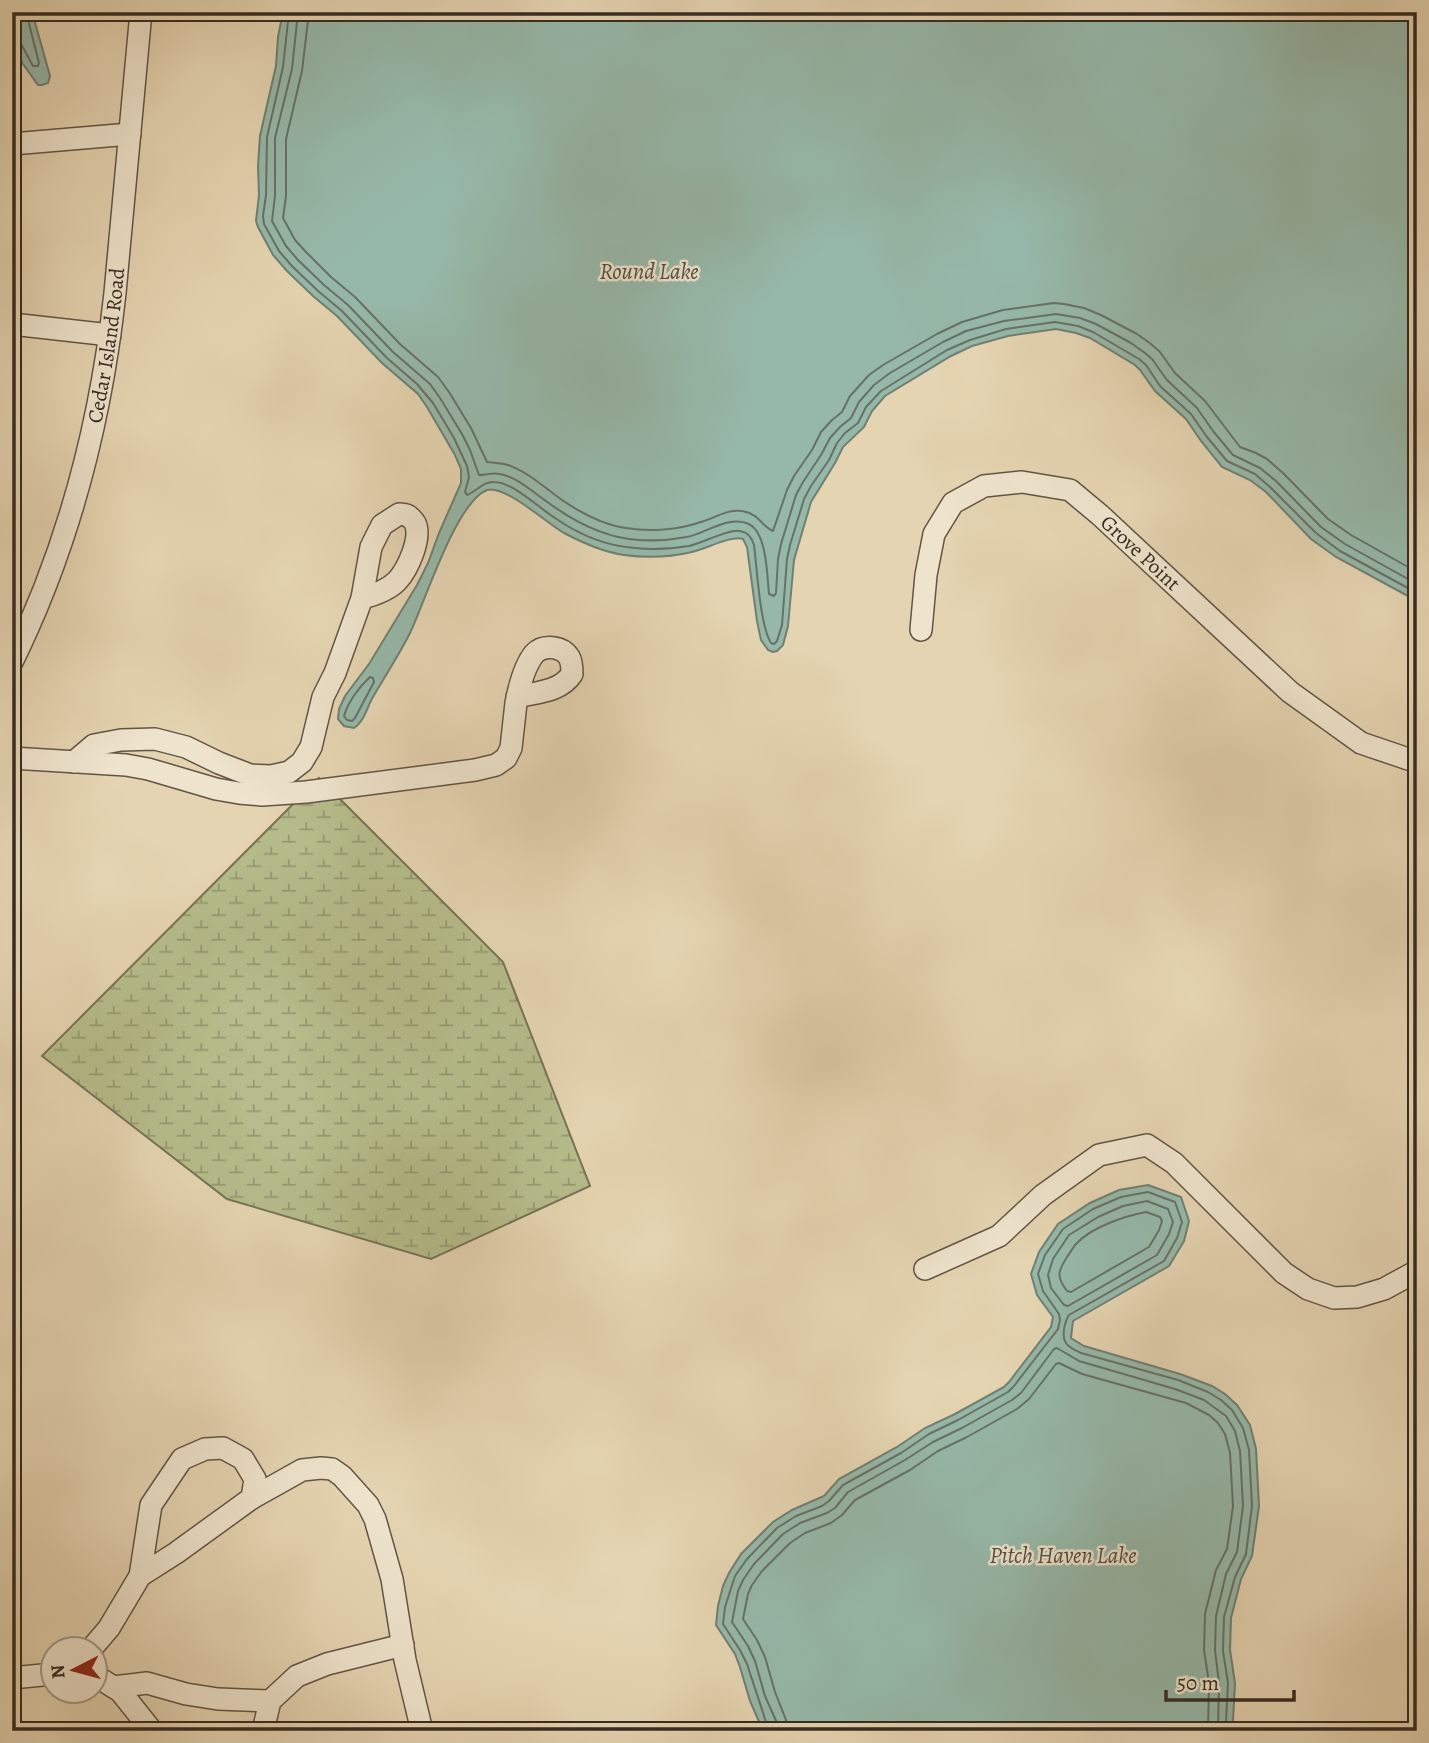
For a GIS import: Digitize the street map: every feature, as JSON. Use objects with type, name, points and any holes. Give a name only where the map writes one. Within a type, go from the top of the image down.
[{"type":"street","name":"Cedar Island Road","points":[[12,662],[49,579],[75,501],[94,428],[110,335],[141,12]]},
{"type":"street","points":[[12,144],[130,134]]},
{"type":"street","points":[[12,324],[110,335]]},
{"type":"street","name":"Grove Point","points":[[920,630],[934,534],[953,503],[985,486],[1022,482],[1070,490],[1290,692],[1361,743],[1417,762]]},
{"type":"street","points":[[74,762],[94,745],[121,740],[155,739],[186,747],[250,775],[271,776],[289,772],[302,762],[311,747],[323,697],[335,673],[362,598]]},
{"type":"street","points":[[12,758],[127,765],[216,789],[262,795],[365,785],[496,765],[509,754],[513,743],[517,696]]},
{"type":"street","points":[[925,1269],[999,1236],[1043,1195],[1099,1155],[1147,1145],[1174,1163],[1284,1273],[1308,1289],[1334,1297],[1356,1297],[1384,1289],[1417,1271]]},
{"type":"street","points":[[104,1634],[140,1576],[151,1505],[182,1459],[205,1449],[223,1448],[243,1459],[255,1479],[252,1498]]},
{"type":"street","points":[[140,1576],[252,1498],[302,1470],[332,1469],[342,1476],[368,1505],[375,1519],[393,1578],[403,1645],[422,1731]]},
{"type":"street","points":[[263,1731],[270,1701],[297,1676],[327,1664],[403,1645]]},
{"type":"street","points":[[12,1678],[38,1676]]},
{"type":"street","points":[[108,1683],[120,1691],[152,1731]]},
{"type":"street","points":[[114,1687],[148,1683],[186,1694],[218,1699],[270,1701]]},
{"type":"green space","points":[[319,778],[503,962],[590,1186],[431,1259],[227,1199],[42,1056]]},
{"type":"water","points":[[12,12],[32,12],[50,76],[48,83],[38,85],[23,64],[12,39]]},
{"type":"water","name":"Round Lake","points":[[283,12],[1417,12],[1417,601],[1336,557],[1311,539],[1266,492],[1250,480],[1222,467],[1186,419],[1155,391],[1135,365],[1090,338],[1056,329],[1008,336],[972,346],[885,396],[872,411],[864,427],[843,447],[811,502],[794,560],[788,626],[783,645],[777,651],[768,650],[761,640],[747,547],[743,539],[732,539],[676,555],[616,554],[593,547],[564,533],[504,493],[487,490],[475,498],[453,532],[410,633],[363,718],[354,728],[344,726],[338,719],[339,709],[417,585],[461,483],[461,469],[418,394],[287,271],[273,255],[258,227],[256,221],[260,136],[276,66]]},
{"type":"water","name":"Pitch Haven Lake","points":[[1148,1185],[1181,1197],[1189,1221],[1184,1241],[1169,1266],[1073,1321],[1071,1338],[1084,1346],[1212,1386],[1237,1405],[1250,1425],[1256,1449],[1259,1506],[1252,1556],[1241,1579],[1231,1618],[1230,1650],[1235,1683],[1235,1731],[763,1731],[735,1654],[716,1625],[723,1586],[741,1554],[773,1522],[824,1496],[839,1479],[925,1428],[1004,1387],[1051,1327],[1053,1317],[1037,1295],[1031,1274],[1039,1252],[1058,1224],[1090,1203],[1119,1190]]}]
